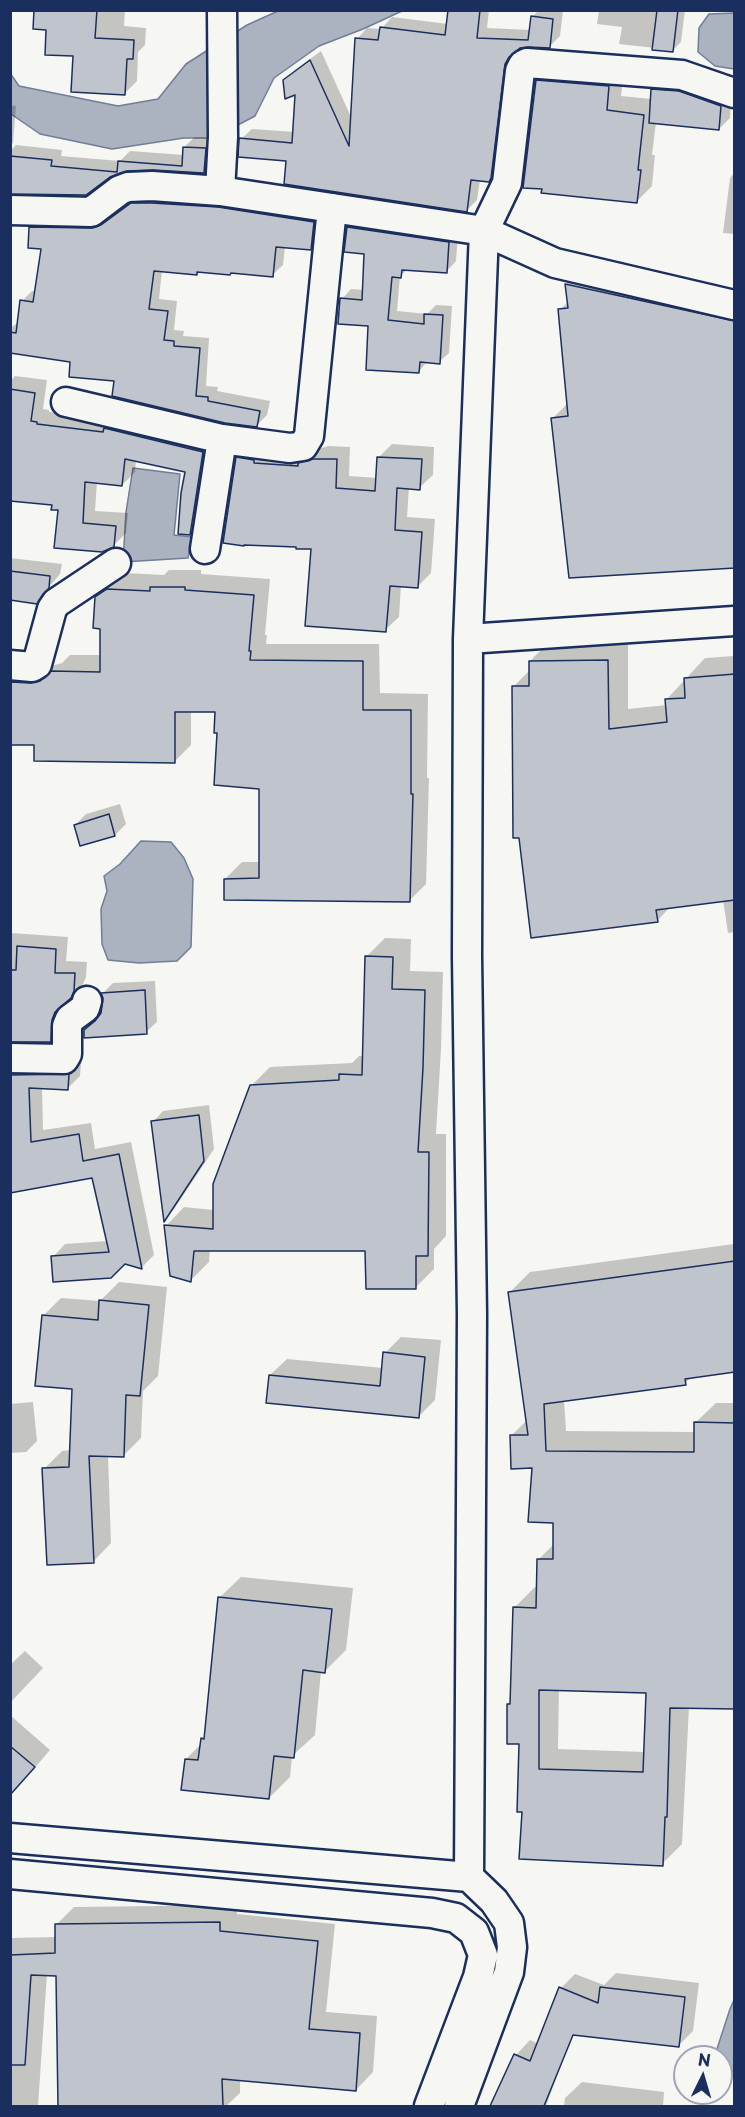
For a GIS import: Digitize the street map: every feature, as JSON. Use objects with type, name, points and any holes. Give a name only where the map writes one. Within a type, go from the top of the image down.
[{"type":"street","points":[[220,191],[223,137],[222,23]]},
{"type":"street","points":[[470,1877],[471,1315],[467,956],[468,639],[484,231],[507,183],[520,71],[523,65],[527,63],[682,75],[735,93]]},
{"type":"street","points":[[10,210],[91,212],[120,190],[128,188],[152,186],[220,191],[484,231],[555,263],[735,305]]},
{"type":"street","points":[[66,402],[222,439],[290,448],[303,446],[309,436],[332,208]]},
{"type":"street","points":[[205,549],[222,439]]},
{"type":"street","points":[[10,665],[32,667],[37,664],[52,609],[56,603],[116,563]]},
{"type":"street","points":[[468,639],[735,621]]},
{"type":"street","points":[[10,1058],[64,1059],[67,1054],[67,1026],[70,1018],[85,1008],[87,1000]]},
{"type":"street","points":[[10,1838],[470,1877],[494,1901],[509,1923],[512,1947],[509,1972],[459,2106]]},
{"type":"street","points":[[10,1874],[432,1913],[456,1918],[474,1932],[483,1956],[478,1977],[429,2106]]},
{"type":"shaded area","points":[[278,11],[402,11],[319,46],[274,78],[255,116],[213,138],[184,138],[112,149],[40,134],[11,114],[10,73],[19,86],[118,106],[158,99],[186,64],[247,25]]},
{"type":"shaded area","points":[[734,13],[734,69],[715,66],[698,52],[699,28],[709,14]]},
{"type":"shaded area","points":[[133,468],[180,474],[174,535],[192,537],[188,558],[123,562],[126,512]]},
{"type":"shaded area","points":[[141,841],[171,842],[184,858],[193,879],[191,947],[177,961],[139,963],[108,960],[102,944],[101,909],[107,891],[104,876],[120,864]]},
{"type":"shaded area","points":[[734,2000],[734,2073],[733,2045],[718,2045]]},
{"type":"building","points":[[34,10],[97,10],[95,38],[134,40],[133,59],[127,59],[125,95],[71,92],[73,56],[45,55],[46,30],[33,29]]},
{"type":"building","points":[[448,10],[480,10],[477,38],[528,40],[531,16],[553,19],[550,48],[520,48],[509,57],[505,64],[491,178],[489,182],[471,180],[467,212],[284,184],[286,161],[238,157],[239,138],[292,143],[295,95],[285,99],[283,80],[310,60],[349,146],[355,38],[378,40],[380,27],[445,35]]},
{"type":"building","points":[[657,10],[678,10],[673,52],[652,50]]},
{"type":"building","points":[[536,80],[609,86],[607,110],[644,115],[637,203],[541,193],[542,189],[523,188]]},
{"type":"building","points":[[651,89],[679,91],[721,106],[719,130],[649,123]]},
{"type":"building","points":[[183,147],[206,148],[204,173],[127,171],[110,177],[86,195],[10,194],[10,156],[52,160],[51,166],[117,172],[118,161],[182,166]]},
{"type":"building","points":[[131,203],[218,207],[314,222],[311,250],[276,247],[273,277],[231,273],[230,275],[197,272],[197,275],[154,271],[149,309],[168,311],[164,340],[174,341],[174,346],[200,348],[196,396],[208,397],[208,401],[260,411],[257,427],[225,423],[112,396],[114,381],[69,377],[70,362],[10,353],[10,332],[16,333],[20,300],[33,302],[41,249],[28,248],[29,227],[91,228],[101,225]]},
{"type":"building","points":[[347,227],[449,242],[447,273],[402,270],[401,278],[392,277],[388,320],[424,324],[424,314],[443,315],[440,364],[420,362],[419,373],[366,370],[368,326],[338,324],[340,298],[362,300],[364,254],[344,252]]},
{"type":"building","points":[[565,284],[735,321],[735,568],[569,578],[551,418],[568,416],[558,309],[568,308]]},
{"type":"building","points":[[10,389],[35,393],[31,421],[37,424],[103,432],[104,428],[203,452],[190,535],[178,534],[185,472],[125,459],[122,486],[85,482],[83,523],[116,526],[114,547],[102,552],[54,548],[58,510],[51,510],[52,505],[10,501]]},
{"type":"building","points":[[236,457],[254,460],[254,463],[298,466],[298,463],[313,459],[337,459],[336,488],[375,491],[377,457],[422,459],[420,490],[397,488],[395,530],[422,532],[418,588],[390,586],[386,632],[305,626],[311,549],[223,543]]},
{"type":"building","points":[[10,571],[50,576],[49,588],[37,604],[10,600]]},
{"type":"building","points":[[150,587],[185,587],[185,590],[254,595],[250,660],[363,661],[363,710],[411,710],[411,794],[413,794],[410,902],[224,900],[224,879],[259,878],[259,789],[214,785],[217,733],[214,733],[215,712],[175,712],[175,763],[34,761],[34,745],[10,745],[10,682],[40,681],[51,671],[100,672],[100,629],[93,628],[95,597],[107,589],[150,591]]},
{"type":"building","points":[[608,660],[609,729],[667,722],[665,699],[685,698],[684,678],[735,674],[735,900],[656,910],[658,922],[531,938],[519,838],[513,838],[512,686],[529,686],[529,661]]},
{"type":"building","points":[[109,814],[115,836],[80,846],[74,825]]},
{"type":"building","points":[[17,946],[56,949],[55,973],[75,973],[74,991],[71,998],[55,1012],[52,1020],[51,1042],[10,1042],[10,970],[16,970]]},
{"type":"building","points":[[365,956],[393,957],[392,989],[425,990],[418,1152],[429,1152],[428,1256],[416,1256],[416,1289],[366,1289],[365,1251],[194,1251],[191,1282],[170,1276],[164,1225],[213,1229],[213,1184],[250,1085],[339,1080],[339,1074],[362,1075]]},
{"type":"building","points":[[145,990],[147,1034],[84,1038],[84,1030],[101,1013],[103,998],[101,993]]},
{"type":"building","points":[[69,1074],[68,1090],[29,1088],[31,1142],[79,1134],[83,1161],[119,1154],[142,1269],[125,1264],[111,1278],[53,1282],[51,1256],[109,1252],[92,1178],[10,1193],[10,1075]]},
{"type":"building","points":[[199,1115],[204,1161],[164,1222],[151,1121]]},
{"type":"building","points":[[735,1261],[735,1372],[685,1379],[686,1385],[544,1404],[546,1451],[694,1452],[694,1422],[735,1423],[735,1709],[670,1708],[667,1817],[665,1817],[663,1866],[519,1859],[522,1812],[517,1812],[519,1744],[507,1744],[513,1607],[536,1608],[537,1559],[553,1559],[553,1523],[528,1522],[532,1468],[511,1469],[510,1435],[528,1435],[508,1292]],"holes":[[[539,1690],[646,1693],[643,1772],[539,1769]]]},
{"type":"building","points":[[99,1300],[149,1305],[140,1396],[126,1395],[124,1457],[89,1456],[94,1563],[47,1565],[42,1468],[69,1467],[72,1389],[35,1386],[42,1315],[98,1320]]},
{"type":"building","points":[[383,1352],[425,1357],[419,1418],[266,1403],[269,1375],[380,1386]]},
{"type":"building","points":[[218,1597],[332,1609],[325,1673],[303,1670],[294,1758],[274,1756],[269,1799],[181,1790],[185,1759],[198,1760],[201,1738],[204,1739]]},
{"type":"building","points":[[10,1746],[35,1767],[10,1795]]},
{"type":"building","points":[[220,1922],[220,1931],[318,1941],[309,2029],[360,2033],[356,2091],[222,2079],[223,2106],[58,2106],[56,1976],[31,1975],[25,2065],[10,2065],[10,1955],[55,1953],[55,1924]]},
{"type":"building","points":[[559,1987],[598,2003],[600,1987],[685,1997],[679,2045],[673,2046],[573,2035],[544,2106],[490,2106],[514,2054],[530,2061]]}]
